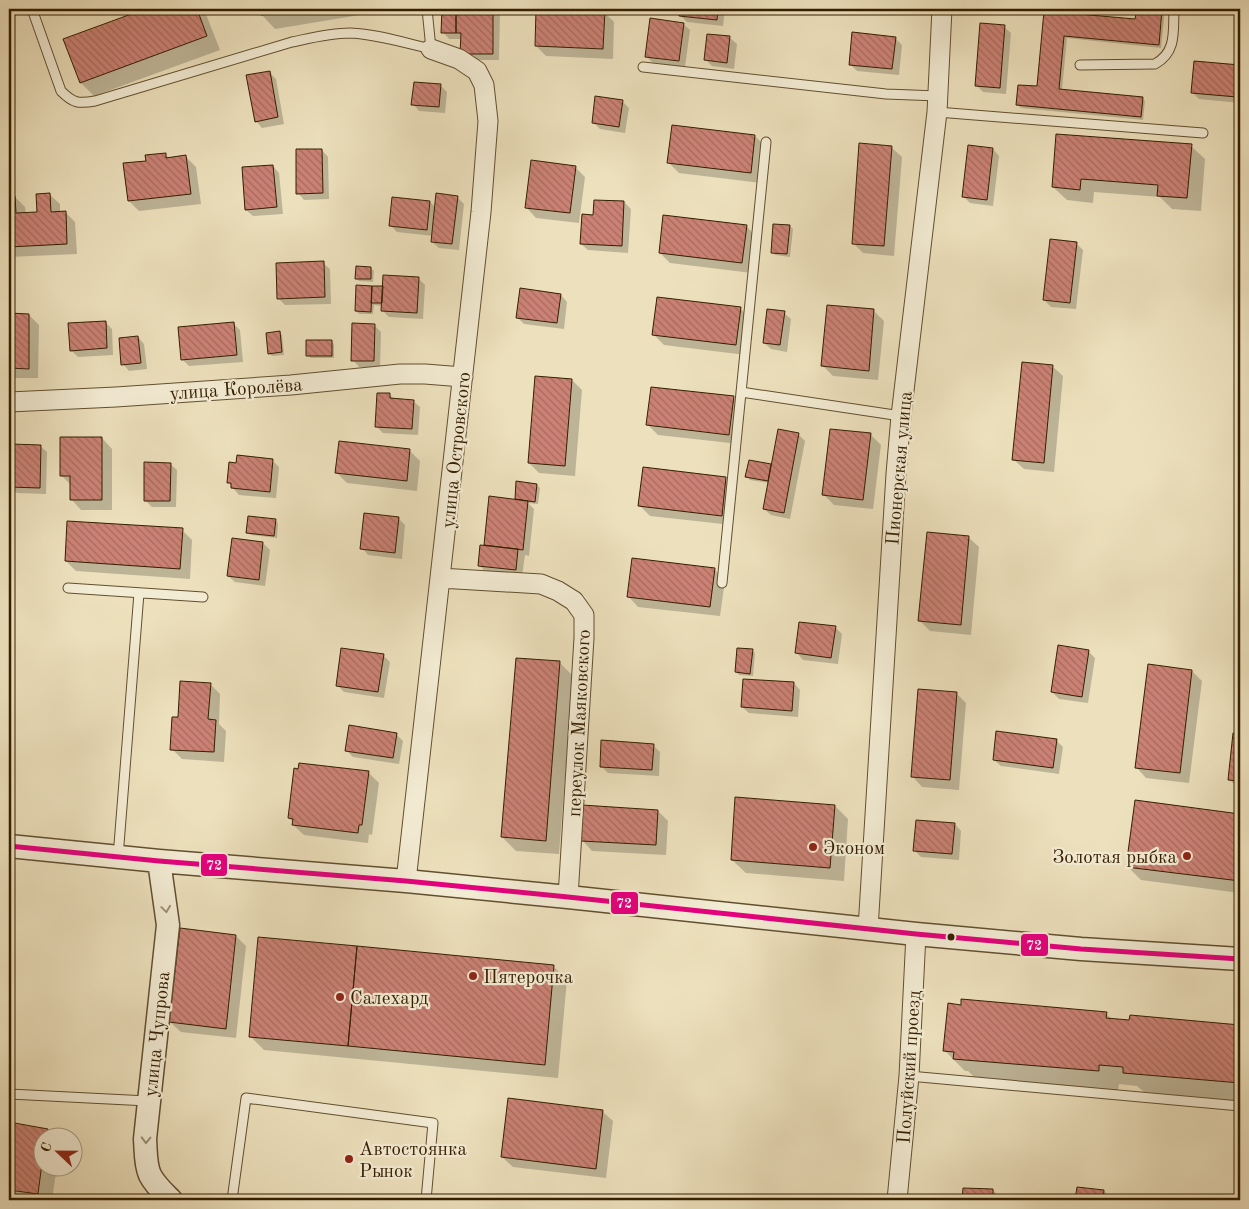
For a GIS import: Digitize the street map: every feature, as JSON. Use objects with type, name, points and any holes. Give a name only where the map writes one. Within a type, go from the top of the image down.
[{"type":"street","name":"Пионерская улица","points":[[868,929],[896,474],[937,104],[942,9]]},
{"type":"street","name":"улица Островского","points":[[406,881],[481,212],[488,121],[484,85],[477,70],[459,59],[431,49]]},
{"type":"street","name":"улица Королёва","points":[[9,402],[126,397],[291,385],[400,374],[463,377]]},
{"type":"street","name":"переулок Маяковского","points":[[440,578],[541,584],[558,591],[574,601],[584,615],[568,897]]},
{"type":"street","points":[[9,846],[159,861],[406,881],[916,934],[1081,949],[1240,959]]},
{"type":"street","name":"улица Чупрова","points":[[159,861],[168,925],[145,1139],[146,1161],[150,1175],[171,1200]]},
{"type":"street","name":"Полуйский проезд","points":[[898,1200],[909,1076],[916,934]]},
{"type":"lane","points":[[32,9],[61,91],[69,99],[83,104],[292,42],[324,35],[350,33],[376,36],[431,49],[427,9]]},
{"type":"lane","points":[[1080,65],[1155,64],[1163,60],[1170,49],[1173,36],[1174,9]]},
{"type":"lane","points":[[643,66],[886,94],[937,104],[1203,133]]},
{"type":"lane","points":[[722,582],[766,142]]},
{"type":"lane","points":[[741,392],[901,416]]},
{"type":"lane","points":[[68,588],[203,597]]},
{"type":"lane","points":[[118,857],[139,593]]},
{"type":"lane","points":[[909,1076],[1240,1106]]},
{"type":"lane","points":[[9,1094],[150,1101]]},
{"type":"lane","points":[[232,1200],[246,1098],[433,1123],[426,1200]]},
{"type":"building","points":[[145,9],[197,9],[207,36],[80,83],[63,39]]},
{"type":"building","points":[[260,9],[301,9],[261,15]]},
{"type":"building","points":[[442,9],[456,9],[456,33],[441,33]]},
{"type":"building","points":[[456,9],[493,9],[493,54],[460,54],[461,33],[456,33]]},
{"type":"building","points":[[536,9],[605,10],[603,49],[535,46]]},
{"type":"building","points":[[680,9],[718,9],[717,20],[679,16]]},
{"type":"building","points":[[1137,9],[1162,9],[1159,45],[1064,36],[1059,89],[1143,97],[1141,117],[1016,105],[1018,85],[1037,86],[1044,11],[1135,19]]},
{"type":"building","points":[[650,18],[684,23],[679,61],[645,57]]},
{"type":"building","points":[[980,23],[1005,25],[1000,88],[975,86]]},
{"type":"building","points":[[852,32],[896,37],[892,69],[849,65]]},
{"type":"building","points":[[707,34],[730,36],[727,63],[704,60]]},
{"type":"building","points":[[1194,61],[1240,65],[1237,97],[1191,93]]},
{"type":"building","points":[[270,71],[278,117],[255,122],[246,75]]},
{"type":"building","points":[[414,82],[441,84],[439,107],[411,105]]},
{"type":"building","points":[[595,96],[623,100],[619,127],[592,123]]},
{"type":"building","points":[[672,125],[755,135],[751,173],[667,163]]},
{"type":"building","points":[[1056,134],[1192,144],[1187,198],[1157,196],[1158,185],[1081,179],[1080,190],[1052,187]]},
{"type":"building","points":[[859,143],[892,146],[884,246],[852,244]]},
{"type":"building","points":[[968,145],[993,148],[987,200],[962,197]]},
{"type":"building","points":[[296,149],[322,149],[323,193],[296,194]]},
{"type":"building","points":[[166,153],[166,158],[186,155],[191,194],[128,201],[123,163],[146,161],[145,155]]},
{"type":"building","points":[[531,160],[576,166],[570,213],[525,208]]},
{"type":"building","points":[[273,165],[277,207],[245,210],[242,167]]},
{"type":"building","points":[[50,193],[51,212],[66,211],[67,244],[9,247],[9,196],[15,196],[16,213],[37,212],[36,194]]},
{"type":"building","points":[[436,193],[458,196],[452,244],[431,242]]},
{"type":"building","points":[[392,197],[430,201],[427,230],[389,226]]},
{"type":"building","points":[[594,200],[624,201],[622,246],[580,244],[582,214],[593,215]]},
{"type":"building","points":[[663,215],[747,225],[742,263],[659,253]]},
{"type":"building","points":[[773,224],[790,225],[787,254],[771,253]]},
{"type":"building","points":[[1050,239],[1077,242],[1070,303],[1043,300]]},
{"type":"building","points":[[324,261],[325,297],[277,299],[276,263]]},
{"type":"building","points":[[356,266],[371,267],[371,279],[355,279]]},
{"type":"building","points":[[383,275],[419,277],[417,313],[381,311]]},
{"type":"building","points":[[356,285],[372,286],[371,312],[355,311]]},
{"type":"building","points":[[372,286],[383,286],[382,303],[371,303]]},
{"type":"building","points":[[520,288],[561,294],[557,323],[516,318]]},
{"type":"building","points":[[657,297],[741,307],[736,345],[652,335]]},
{"type":"building","points":[[827,305],[874,309],[869,371],[821,366]]},
{"type":"building","points":[[767,309],[785,311],[780,345],[763,343]]},
{"type":"building","points":[[9,313],[29,314],[29,369],[9,368]]},
{"type":"building","points":[[106,321],[107,348],[70,351],[68,323]]},
{"type":"building","points":[[234,322],[237,355],[181,360],[178,327]]},
{"type":"building","points":[[352,323],[375,324],[374,361],[351,361]]},
{"type":"building","points":[[280,331],[282,352],[268,354],[266,333]]},
{"type":"building","points":[[138,336],[141,363],[121,365],[119,338]]},
{"type":"building","points":[[306,340],[332,340],[332,356],[306,356]]},
{"type":"building","points":[[1022,362],[1053,365],[1044,463],[1012,460]]},
{"type":"building","points":[[535,376],[572,379],[565,466],[528,463]]},
{"type":"building","points":[[651,387],[734,396],[729,435],[646,425]]},
{"type":"building","points":[[377,393],[390,393],[390,398],[414,400],[412,429],[375,427]]},
{"type":"building","points":[[778,429],[799,433],[784,513],[763,509]]},
{"type":"building","points":[[830,429],[871,433],[863,500],[822,495]]},
{"type":"building","points":[[60,437],[102,437],[102,500],[70,500],[70,476],[60,476]]},
{"type":"building","points":[[339,441],[410,449],[407,481],[335,473]]},
{"type":"building","points":[[11,444],[41,445],[40,488],[9,487]]},
{"type":"building","points":[[237,455],[273,459],[270,492],[231,488],[231,483],[227,483],[229,462],[236,463]]},
{"type":"building","points":[[749,460],[771,464],[768,481],[745,477]]},
{"type":"building","points":[[144,462],[171,463],[170,501],[144,501]]},
{"type":"building","points":[[643,467],[726,477],[722,516],[638,506]]},
{"type":"building","points":[[516,481],[537,484],[535,502],[515,499]]},
{"type":"building","points":[[489,496],[528,501],[523,550],[484,545]]},
{"type":"building","points":[[364,513],[399,517],[395,553],[360,549]]},
{"type":"building","points":[[248,516],[276,519],[274,536],[246,533]]},
{"type":"building","points":[[67,521],[183,528],[180,569],[65,561]]},
{"type":"building","points":[[927,532],[969,536],[961,625],[918,621]]},
{"type":"building","points":[[232,538],[263,542],[259,580],[227,576]]},
{"type":"building","points":[[480,545],[518,549],[516,570],[478,566]]},
{"type":"building","points":[[632,558],[715,568],[710,607],[627,597]]},
{"type":"building","points":[[799,622],[836,626],[831,658],[795,653]]},
{"type":"building","points":[[1058,645],[1089,650],[1082,697],[1051,692]]},
{"type":"building","points":[[341,648],[384,654],[378,692],[336,686]]},
{"type":"building","points":[[737,648],[753,649],[750,674],[735,672]]},
{"type":"building","points":[[516,658],[560,661],[546,841],[501,837]]},
{"type":"building","points":[[1148,664],[1192,670],[1180,773],[1135,768]]},
{"type":"building","points":[[743,679],[794,682],[792,711],[741,707]]},
{"type":"building","points":[[180,681],[211,683],[208,719],[216,720],[214,752],[170,750],[172,717],[178,717]]},
{"type":"building","points":[[918,689],[957,692],[950,780],[911,777]]},
{"type":"building","points":[[349,725],[397,733],[393,758],[345,751]]},
{"type":"building","points":[[996,731],[1057,739],[1053,768],[993,760]]},
{"type":"building","points":[[1233,733],[1240,734],[1240,781],[1228,780]]},
{"type":"building","points":[[601,740],[654,744],[652,770],[600,767]]},
{"type":"building","points":[[299,763],[369,771],[362,825],[359,825],[358,833],[292,825],[293,819],[288,818],[294,768],[298,769]]},
{"type":"building","points":[[735,797],[835,805],[830,868],[731,860]]},
{"type":"building","points":[[1135,800],[1240,814],[1240,881],[1126,867]]},
{"type":"building","points":[[582,805],[658,810],[656,845],[581,841]]},
{"type":"building","points":[[916,820],[955,823],[952,854],[913,851]]},
{"type":"building","points":[[180,928],[236,935],[226,1029],[169,1022]]},
{"type":"building","points":[[258,937],[357,946],[348,1046],[249,1037]]},
{"type":"building","points":[[357,946],[554,965],[545,1065],[348,1046]]},
{"type":"building","points":[[961,999],[1107,1012],[1106,1018],[1129,1020],[1130,1015],[1240,1025],[1240,1083],[1123,1073],[1123,1067],[1099,1065],[1099,1071],[953,1059],[954,1052],[943,1051],[948,1003],[961,1005]]},
{"type":"building","points":[[508,1098],[603,1110],[596,1169],[501,1157]]},
{"type":"building","points":[[9,1122],[32,1126],[32,1176],[40,1176],[38,1194],[9,1190]]},
{"type":"building","points":[[1077,1187],[1104,1190],[1103,1199],[1116,1200],[1075,1200]]},
{"type":"building","points":[[963,1188],[993,1189],[993,1200],[962,1200]]},
{"type":"transit line","name":"72","points":[[9,846],[159,861],[406,881],[916,934],[1081,949],[1240,959]]},
{"type":"place","name":"Эконом","points":[[813,847]]},
{"type":"place","name":"Золотая рыбка","points":[[1187,856]]},
{"type":"place","name":"Пятерочка","points":[[473,976]]},
{"type":"place","name":"Салехард","points":[[340,997]]},
{"type":"place","name":"Автостоянка Рынок","points":[[349,1159]]}]
